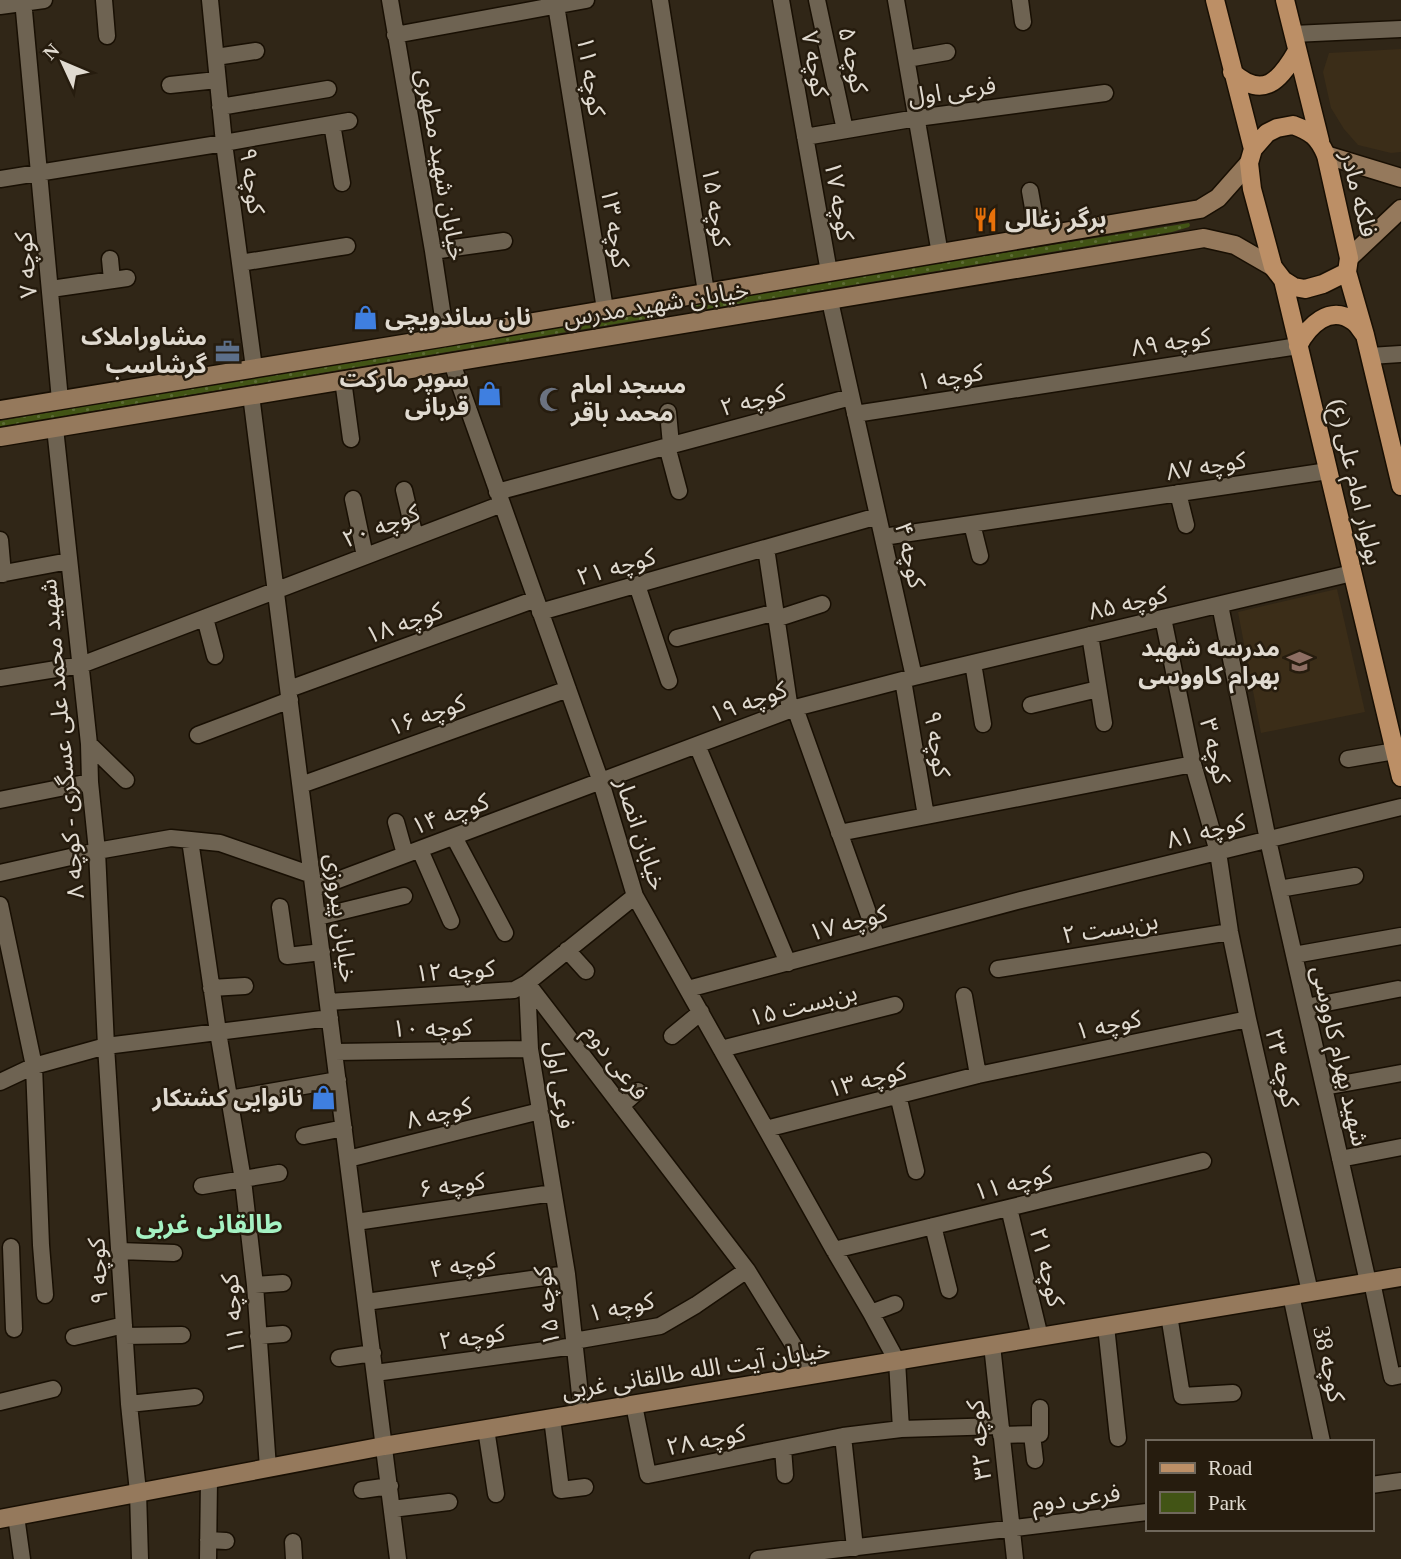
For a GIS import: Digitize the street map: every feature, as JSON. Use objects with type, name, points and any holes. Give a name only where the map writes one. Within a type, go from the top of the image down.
[{"type":"main road","points":[[1215,0],[1251,156],[1252,188],[1278,274]]},
{"type":"main road","points":[[1285,0],[1323,148],[1401,178]]},
{"type":"main road","points":[[1232,72],[1249,84],[1259,86],[1274,81],[1282,75],[1295,43]]},
{"type":"main road","name":"فلکه مادر","points":[[1251,156],[1267,133],[1293,125],[1308,131],[1323,148],[1348,265],[1323,284],[1305,289],[1294,287],[1278,274]]},
{"type":"main road","name":"خیابان شهید مدرس","points":[[0,410],[1200,209],[1218,198],[1251,156]]},
{"type":"main road","points":[[1200,209],[1204,238]]},
{"type":"main road","points":[[1348,265],[1401,209]]},
{"type":"main road","name":"خیابان شهید مدرس","points":[[0,437],[1204,238],[1235,245],[1278,274]]},
{"type":"main road","name":"بولوار امام علی (ع)","points":[[1348,265],[1401,486]]},
{"type":"main road","name":"بولوار امام علی (ع)","points":[[1278,274],[1298,346],[1401,777]]},
{"type":"main road","points":[[1298,346],[1314,323],[1332,316],[1342,316],[1354,321],[1365,335]]},
{"type":"main road","name":"خیابان آیت الله طالقانی غربی","points":[[8,1517],[384,1446],[1401,1277]]},
{"type":"street","points":[[0,6],[44,0]]},
{"type":"street","points":[[104,0],[107,36]]},
{"type":"street","name":"کوچه ۹","points":[[210,0],[224,143],[254,368]]},
{"type":"street","name":"خیابان شهید مطهری","points":[[390,0],[446,337]]},
{"type":"street","points":[[395,35],[586,0]]},
{"type":"street","name":"کوچه ۱۵","points":[[660,0],[706,292]]},
{"type":"street","name":"کوچه ۷","points":[[781,0],[805,137]]},
{"type":"street","name":"کوچه ۵","points":[[817,0],[845,130]]},
{"type":"street","points":[[896,0],[940,254]]},
{"type":"street","points":[[1020,0],[1023,22]]},
{"type":"street","name":"کوچه ۷","points":[[23,1],[60,400]]},
{"type":"street","name":"کوچه ۱۱","points":[[556,5],[580,154]]},
{"type":"street","points":[[1295,43],[1401,29]]},
{"type":"street","points":[[216,57],[256,51]]},
{"type":"street","points":[[906,60],[947,52]]},
{"type":"street","points":[[170,85],[217,80]]},
{"type":"street","points":[[220,107],[328,89]]},
{"type":"street","name":"فرعی اول","points":[[805,137],[916,118],[1105,93]]},
{"type":"street","points":[[0,178],[349,121]]},
{"type":"street","points":[[332,124],[342,183]]},
{"type":"street","name":"کوچه ۱۷","points":[[805,137],[829,272]]},
{"type":"street","name":"کوچه ۱۳","points":[[580,154],[605,309]]},
{"type":"street","points":[[1030,191],[1038,236]]},
{"type":"street","points":[[433,251],[504,241]]},
{"type":"street","points":[[240,264],[348,246]]},
{"type":"street","points":[[51,289],[119,279],[110,259]]},
{"type":"street","points":[[830,300],[878,516]]},
{"type":"street","name":"کوچه ۸۹","points":[[1051,384],[1298,346]]},
{"type":"street","points":[[1370,356],[1401,354]]},
{"type":"street","name":"خیابان انصار","points":[[452,363],[601,782],[635,895],[897,1361]]},
{"type":"street","points":[[343,380],[351,439]]},
{"type":"street","name":"کوچه ۱","points":[[855,414],[1051,384]]},
{"type":"street","name":"خیابان پیروزی","points":[[251,395],[392,1509]]},
{"type":"street","name":"کوچه ۲","points":[[669,446],[851,397]]},
{"type":"street","points":[[668,412],[669,446],[679,491]]},
{"type":"street","name":"شهید محمد علی عسگری - کوچه ۸","points":[[55,428],[89,744],[106,1046]]},
{"type":"street","points":[[500,498],[669,446]]},
{"type":"street","name":"کوچه ۸۷","points":[[972,524],[1328,471]]},
{"type":"street","points":[[404,490],[415,537]]},
{"type":"street","points":[[1178,493],[1186,525]]},
{"type":"street","name":"کوچه ۲۰","points":[[276,590],[415,537],[500,498]]},
{"type":"street","points":[[353,499],[365,556]]},
{"type":"street","name":"کوچه ۴","points":[[704,565],[878,516],[909,678]]},
{"type":"street","points":[[883,537],[972,524],[980,556]]},
{"type":"street","points":[[0,540],[2,574],[69,561]]},
{"type":"street","points":[[766,548],[792,709],[877,938]]},
{"type":"street","name":"کوچه ۲۱","points":[[538,606],[637,584],[704,565]]},
{"type":"street","name":"کوچه ۸۵","points":[[909,678],[1352,573]]},
{"type":"street","points":[[637,584],[668,681]]},
{"type":"street","points":[[0,678],[81,665],[276,590]]},
{"type":"street","points":[[677,638],[822,604]]},
{"type":"street","points":[[1220,605],[1268,840]]},
{"type":"street","name":"کوچه ۱۸","points":[[289,694],[538,606]]},
{"type":"street","points":[[205,618],[215,656]]},
{"type":"street","name":"کوچه ۳","points":[[1163,618],[1193,764],[1217,852]]},
{"type":"street","points":[[1090,635],[1104,723]]},
{"type":"street","points":[[973,663],[983,724]]},
{"type":"street","name":"کوچه ۹","points":[[909,678],[926,816]]},
{"type":"street","name":"کوچه ۱۹","points":[[601,782],[792,709],[909,678]]},
{"type":"street","name":"کوچه ۱۶","points":[[301,785],[568,689]]},
{"type":"street","points":[[1031,705],[1098,689]]},
{"type":"street","points":[[198,735],[289,694]]},
{"type":"street","points":[[89,744],[126,780]]},
{"type":"street","points":[[697,745],[788,962]]},
{"type":"street","points":[[1348,759],[1395,751]]},
{"type":"street","points":[[839,833],[1193,764]]},
{"type":"street","points":[[0,800],[90,782]]},
{"type":"street","name":"کوچه ۱۴","points":[[313,882],[413,852],[601,782]]},
{"type":"street","name":"کوچه ۸۱","points":[[1021,900],[1401,807]]},
{"type":"street","points":[[396,822],[451,921]]},
{"type":"street","points":[[454,837],[505,933]]},
{"type":"street","points":[[0,873],[97,851],[171,838],[219,843],[313,882]]},
{"type":"street","name":"کوچه ۱۱","points":[[190,839],[211,988],[243,1180],[268,1468]]},
{"type":"street","name":"شهید بهرام کاووسی","points":[[1268,840],[1392,1377],[1401,1375]]},
{"type":"street","name":"کوچه ۲۳","points":[[1217,852],[1248,1019],[1310,1292]]},
{"type":"street","points":[[1279,889],[1355,876]]},
{"type":"street","name":"کوچه ۱۲","points":[[329,1010],[514,990],[527,984],[635,895]]},
{"type":"street","points":[[318,917],[404,896]]},
{"type":"street","name":"کوچه ۱۷","points":[[688,989],[1021,900]]},
{"type":"street","points":[[0,905],[34,1066],[45,1295]]},
{"type":"street","points":[[280,907],[288,956],[322,952]]},
{"type":"street","name":"بن‌بست ۲","points":[[998,969],[1230,932]]},
{"type":"street","points":[[1294,955],[1401,936]]},
{"type":"street","points":[[567,950],[586,971]]},
{"type":"street","name":"فرعی اول","points":[[527,984],[530,1049],[553,1193]]},
{"type":"street","name":"فرعی دوم","points":[[527,984],[571,1029],[610,1079],[621,1106],[747,1270]]},
{"type":"street","points":[[211,988],[245,986]]},
{"type":"street","points":[[1306,1007],[1398,989]]},
{"type":"street","points":[[964,996],[978,1075]]},
{"type":"street","name":"بن‌بست ۱۵","points":[[721,1049],[895,1005]]},
{"type":"street","points":[[0,1082],[34,1066],[106,1046],[218,1032],[329,1010]]},
{"type":"street","points":[[672,1035],[701,1012]]},
{"type":"street","name":"کوچه ۱","points":[[978,1075],[1248,1019]]},
{"type":"street","name":"کوچه ۹","points":[[106,1046],[129,1404],[138,1492]]},
{"type":"street","name":"کوچه ۱۰","points":[[335,1052],[530,1049]]},
{"type":"street","points":[[1324,1087],[1396,1073]]},
{"type":"street","name":"کوچه ۱۳","points":[[766,1129],[978,1075]]},
{"type":"street","points":[[229,1099],[338,1080]]},
{"type":"street","points":[[621,1106],[638,1091]]},
{"type":"street","points":[[898,1096],[916,1171]]},
{"type":"street","name":"کوچه ۸","points":[[348,1159],[540,1111]]},
{"type":"street","points":[[304,1136],[344,1128]]},
{"type":"street","points":[[1340,1159],[1401,1147]]},
{"type":"street","name":"کوچه ۱۱","points":[[834,1250],[1203,1161]]},
{"type":"street","points":[[202,1186],[279,1173]]},
{"type":"street","name":"کوچه ۱۵","points":[[553,1193],[567,1274],[582,1413]]},
{"type":"street","name":"کوچه ۶","points":[[356,1222],[553,1193]]},
{"type":"street","name":"کوچه ۲۱","points":[[1009,1208],[1040,1337]]},
{"type":"street","points":[[933,1226],[948,1290]]},
{"type":"street","points":[[14,1329],[6,1247],[41,1245]]},
{"type":"street","points":[[120,1251],[174,1253]]},
{"type":"street","points":[[747,1270],[812,1375]]},
{"type":"street","name":"کوچه ۱","points":[[574,1343],[660,1325],[696,1305],[747,1270]]},
{"type":"street","name":"کوچه ۴","points":[[366,1302],[567,1274]]},
{"type":"street","points":[[254,1285],[283,1283]]},
{"type":"street","name":"کوچه 38","points":[[1291,1295],[1322,1440]]},
{"type":"street","points":[[871,1313],[895,1304]]},
{"type":"street","points":[[1169,1315],[1182,1396],[1233,1393]]},
{"type":"street","points":[[1107,1326],[1118,1438]]},
{"type":"street","points":[[74,1337],[125,1330],[183,1335]]},
{"type":"street","points":[[258,1336],[284,1334]]},
{"type":"street","name":"کوچه ۲","points":[[375,1373],[574,1343]]},
{"type":"street","name":"کوچه ۳۲","points":[[992,1345],[1011,1530]]},
{"type":"street","points":[[339,1358],[373,1353]]},
{"type":"street","points":[[897,1361],[901,1429]]},
{"type":"street","points":[[0,1402],[53,1389]]},
{"type":"street","points":[[129,1404],[195,1397]]},
{"type":"street","name":"کوچه ۲۸","points":[[634,1405],[648,1475],[843,1436]]},
{"type":"street","points":[[1035,1460],[1041,1408]]},
{"type":"street","points":[[552,1418],[561,1490],[585,1487]]},
{"type":"street","points":[[486,1429],[496,1494]]},
{"type":"street","points":[[855,1548],[843,1436],[901,1429],[1036,1434]]},
{"type":"street","points":[[783,1448],[785,1475]]},
{"type":"street","points":[[208,1552],[209,1479]]},
{"type":"street","points":[[1373,1485],[1401,1481]]},
{"type":"street","points":[[362,1490],[390,1486]]},
{"type":"street","points":[[138,1492],[140,1559]]},
{"type":"street","points":[[398,1559],[392,1509],[449,1502]]},
{"type":"street","name":"فرعی دوم","points":[[906,1542],[1146,1513]]},
{"type":"street","points":[[8,1517],[22,1559]]},
{"type":"street","points":[[1011,1530],[1015,1559]]},
{"type":"street","points":[[208,1552],[226,1541]]},
{"type":"street","points":[[293,1542],[294,1559]]},
{"type":"street","points":[[768,1558],[835,1555],[855,1548],[906,1542],[909,1559]]},
{"type":"shaded area","points":[[1401,49],[1401,152],[1391,153],[1358,145],[1331,108],[1323,72],[1329,53]]},
{"type":"shaded area","name":"مدرسه شهید بهرام کاووسی","points":[[1337,589],[1365,712],[1261,733],[1238,612]]},
{"type":"green space","points":[[1189,223],[1189,227],[1172,232],[695,311],[691,311],[689,307],[779,289]]},
{"type":"green space","points":[[657,311],[657,317],[0,428],[0,421]]},
{"type":"place","name":"برگر زغالی","points":[[985,219]]},
{"type":"place","name":"نان ساندویچی","points":[[365,317]]},
{"type":"place","name":"مشاوراملاک گرشاسب","points":[[227,351]]},
{"type":"place","name":"سوپر مارکت قربانی","points":[[489,393]]},
{"type":"place","name":"مسجد امام محمد باقر","points":[[551,399]]},
{"type":"place","name":"مدرسه شهید بهرام کاووسی","points":[[1300,662]]},
{"type":"place","name":"نانوایی کشتکار","points":[[323,1098]]},
{"type":"district","name":"طالقانی غربی","points":[[209,1224]]}]
